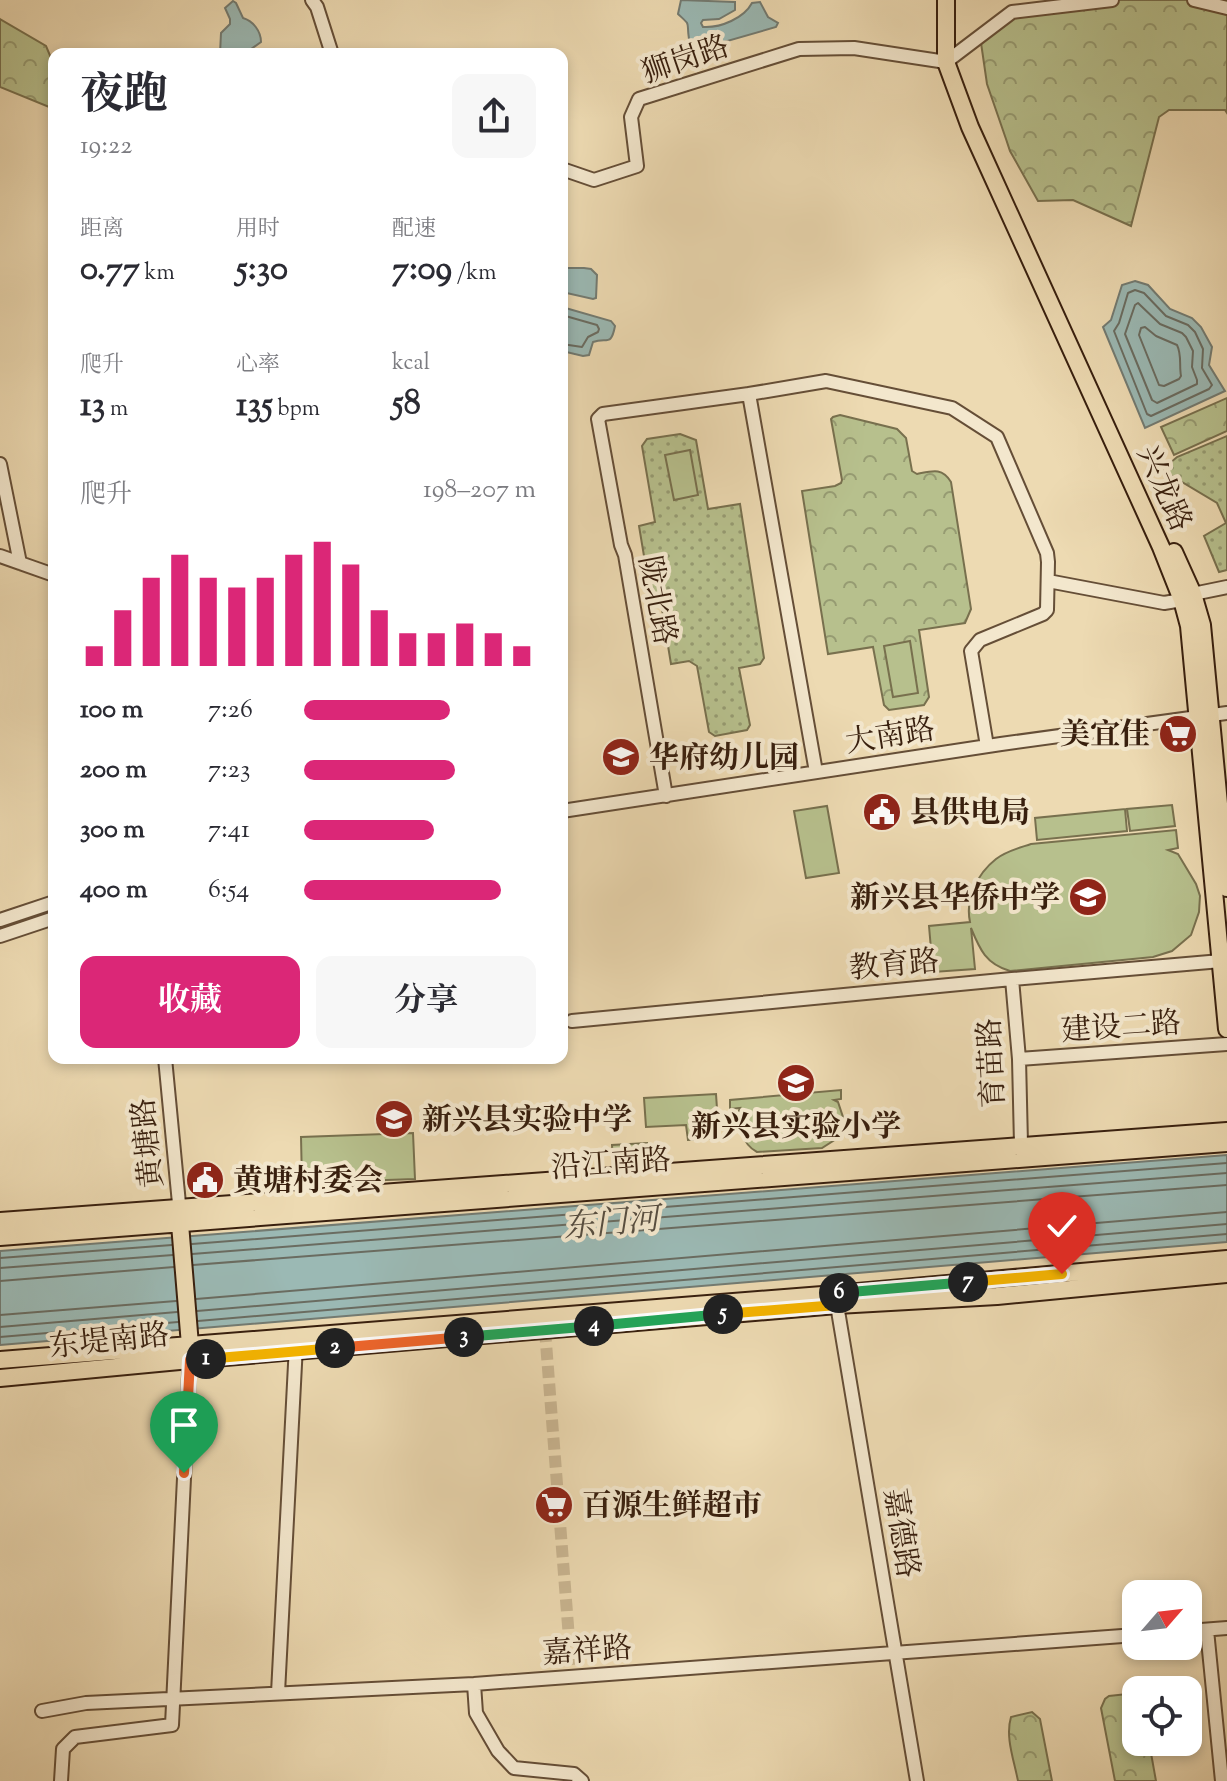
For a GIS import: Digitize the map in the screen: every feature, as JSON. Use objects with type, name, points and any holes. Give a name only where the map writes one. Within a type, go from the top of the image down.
[{"type":"main road","name":"兴龙路","points":[[946,0],[951,59],[970,127],[1161,547],[1187,597],[1189,626],[1212,715],[1227,888]]},
{"type":"main road","name":"兴龙路","points":[[951,59],[954,0]]},
{"type":"main road","name":"兴龙路","points":[[1212,715],[1221,961],[1227,1029]]},
{"type":"main road","name":"沿江南路","points":[[0,1237],[180,1215],[560,1180],[1227,1131]]},
{"type":"main road","name":"沿江南路","points":[[0,1221],[180,1215],[1227,1143]]},
{"type":"main road","points":[[180,1215],[190,1352]]},
{"type":"main road","name":"东堤南路","points":[[0,1360],[296,1344],[836,1299],[1227,1259]]},
{"type":"main road","name":"东堤南路","points":[[836,1299],[997,1296],[1227,1274]]},
{"type":"main road","name":"东堤南路","points":[[0,1378],[190,1352]]},
{"type":"street","points":[[312,0],[330,48]]},
{"type":"street","points":[[951,59],[1012,12],[1112,0]]},
{"type":"street","points":[[1194,0],[1227,8]]},
{"type":"street","name":"狮岗路","points":[[568,171],[594,180],[637,166],[631,117],[639,99],[799,49],[854,48],[951,59]]},
{"type":"street","points":[[816,772],[749,394],[826,381],[952,408],[997,437],[1047,553],[1048,581],[1047,610],[1043,614],[980,640],[971,651],[987,746]]},
{"type":"street","name":"陇北路","points":[[666,796],[625,555],[598,419],[600,416],[749,394]]},
{"type":"street","points":[[0,464],[20,563]]},
{"type":"street","points":[[0,556],[48,573]]},
{"type":"street","points":[[1048,581],[1164,603],[1227,587]]},
{"type":"street","name":"大南路","points":[[568,810],[1212,715]]},
{"type":"street","points":[[0,920],[48,904]]},
{"type":"street","points":[[0,936],[48,920]]},
{"type":"street","name":"教育路","points":[[572,1021],[1221,961]]},
{"type":"street","name":"育苗路","points":[[1012,979],[1019,1059],[1021,1144]]},
{"type":"street","name":"建设二路","points":[[1019,1059],[1227,1044]]},
{"type":"street","name":"黄塘路","points":[[166,1064],[180,1215]]},
{"type":"street","name":"嘉德路","points":[[836,1299],[917,1781]]},
{"type":"street","points":[[278,1693],[296,1344]]},
{"type":"street","points":[[61,1781],[63,1749],[75,1737],[172,1725],[190,1352]]},
{"type":"street","points":[[1202,1630],[1227,1628]]},
{"type":"street","points":[[1207,1630],[1222,1781]]},
{"type":"street","name":"嘉祥路","points":[[42,1711],[86,1703],[474,1684],[1122,1636]]},
{"type":"street","points":[[474,1684],[476,1713],[498,1751],[514,1768],[574,1774],[582,1781]]},
{"type":"green space","points":[[1112,0],[1194,0],[1227,8],[1227,113],[1225,110],[1169,110],[1159,117],[1131,226],[1073,200],[1038,201],[1010,151],[987,84],[980,36],[1012,12]]},
{"type":"green space","points":[[0,19],[46,46],[48,107],[0,87]]},
{"type":"green space","points":[[1227,398],[1227,431],[1174,455],[1161,427]]},
{"type":"green space","points":[[840,415],[897,429],[906,438],[912,471],[917,474],[940,472],[951,482],[971,609],[965,623],[919,630],[929,697],[924,705],[889,710],[884,705],[873,647],[828,654],[802,491],[841,483],[831,419]]},
{"type":"green space","points":[[680,434],[696,440],[708,509],[740,504],[764,658],[760,664],[739,668],[750,725],[747,730],[715,736],[709,732],[697,666],[689,661],[671,664],[661,603],[652,604],[639,526],[655,522],[642,446],[647,439]]},
{"type":"green space","points":[[1227,436],[1227,570],[1219,572],[1204,536],[1226,523],[1217,503],[1162,470],[1177,457]]},
{"type":"green space","points":[[690,450],[698,495],[674,500],[665,455]]},
{"type":"green space","points":[[910,641],[918,693],[893,697],[884,646]]},
{"type":"green space","points":[[1172,805],[1175,826],[1130,831],[1127,809]]},
{"type":"green space","points":[[827,806],[839,873],[806,878],[794,811]]},
{"type":"green space","points":[[1125,809],[1127,831],[1037,840],[1035,818]]},
{"type":"green space","name":"新兴县华侨中学","points":[[1176,830],[1178,848],[1168,850],[1178,854],[1200,896],[1199,912],[1191,935],[1172,951],[1153,957],[1010,971],[985,955],[971,928],[975,969],[933,972],[929,926],[970,922],[969,905],[974,888],[983,872],[1000,856],[1031,844]]},
{"type":"green space","points":[[841,1090],[841,1099],[834,1100],[838,1102],[844,1120],[842,1129],[836,1139],[822,1148],[757,1152],[741,1132],[738,1119],[740,1108],[730,1109],[730,1100]]},
{"type":"green space","points":[[716,1094],[719,1138],[688,1140],[686,1125],[646,1127],[644,1098]]},
{"type":"green space","points":[[413,1133],[415,1179],[302,1183],[301,1137]]},
{"type":"green space","points":[[647,1143],[648,1162],[613,1164],[612,1145]]},
{"type":"green space","points":[[1122,1695],[1122,1756],[1152,1756],[1156,1781],[1115,1781],[1101,1708],[1109,1696]]},
{"type":"green space","points":[[1032,1712],[1040,1719],[1052,1781],[1018,1781],[1009,1725],[1011,1717]]},
{"type":"water","points":[[681,0],[735,2],[735,10],[719,19],[703,20],[703,27],[731,21],[752,3],[760,2],[768,17],[778,23],[776,27],[703,48],[689,39],[688,24],[678,14]]},
{"type":"water","points":[[233,1],[236,3],[243,18],[256,27],[261,42],[252,48],[220,48],[221,33],[230,24],[225,8]]},
{"type":"water","points":[[568,268],[591,269],[597,275],[596,298],[568,293]]},
{"type":"water","points":[[1135,281],[1148,285],[1170,309],[1192,318],[1201,327],[1212,347],[1209,365],[1225,391],[1145,428],[1103,327],[1111,320],[1122,285]]},
{"type":"water","points":[[568,309],[611,321],[615,326],[610,339],[593,342],[589,355],[568,352]]},
{"type":"water","name":"东门河","points":[[1227,1155],[1227,1242],[0,1345],[0,1251]]},
{"type":"tunnel","points":[[545,1330],[572,1677]]},
{"type":"place","name":"美宜佳","points":[[1178,734]]},
{"type":"place","name":"华府幼儿园","points":[[621,757]]},
{"type":"place","name":"县供电局","points":[[882,812]]},
{"type":"place","name":"新兴县华侨中学","points":[[1088,897]]},
{"type":"place","name":"新兴县实验小学","points":[[796,1083]]},
{"type":"place","name":"新兴县实验中学","points":[[394,1119]]},
{"type":"place","name":"黄塘村委会","points":[[205,1180]]},
{"type":"place","name":"百源生鲜超市","points":[[554,1505]]},
{"type":"route","points":[[184,1473],[190,1360],[837,1305],[835,1294],[1062,1274]]}]
